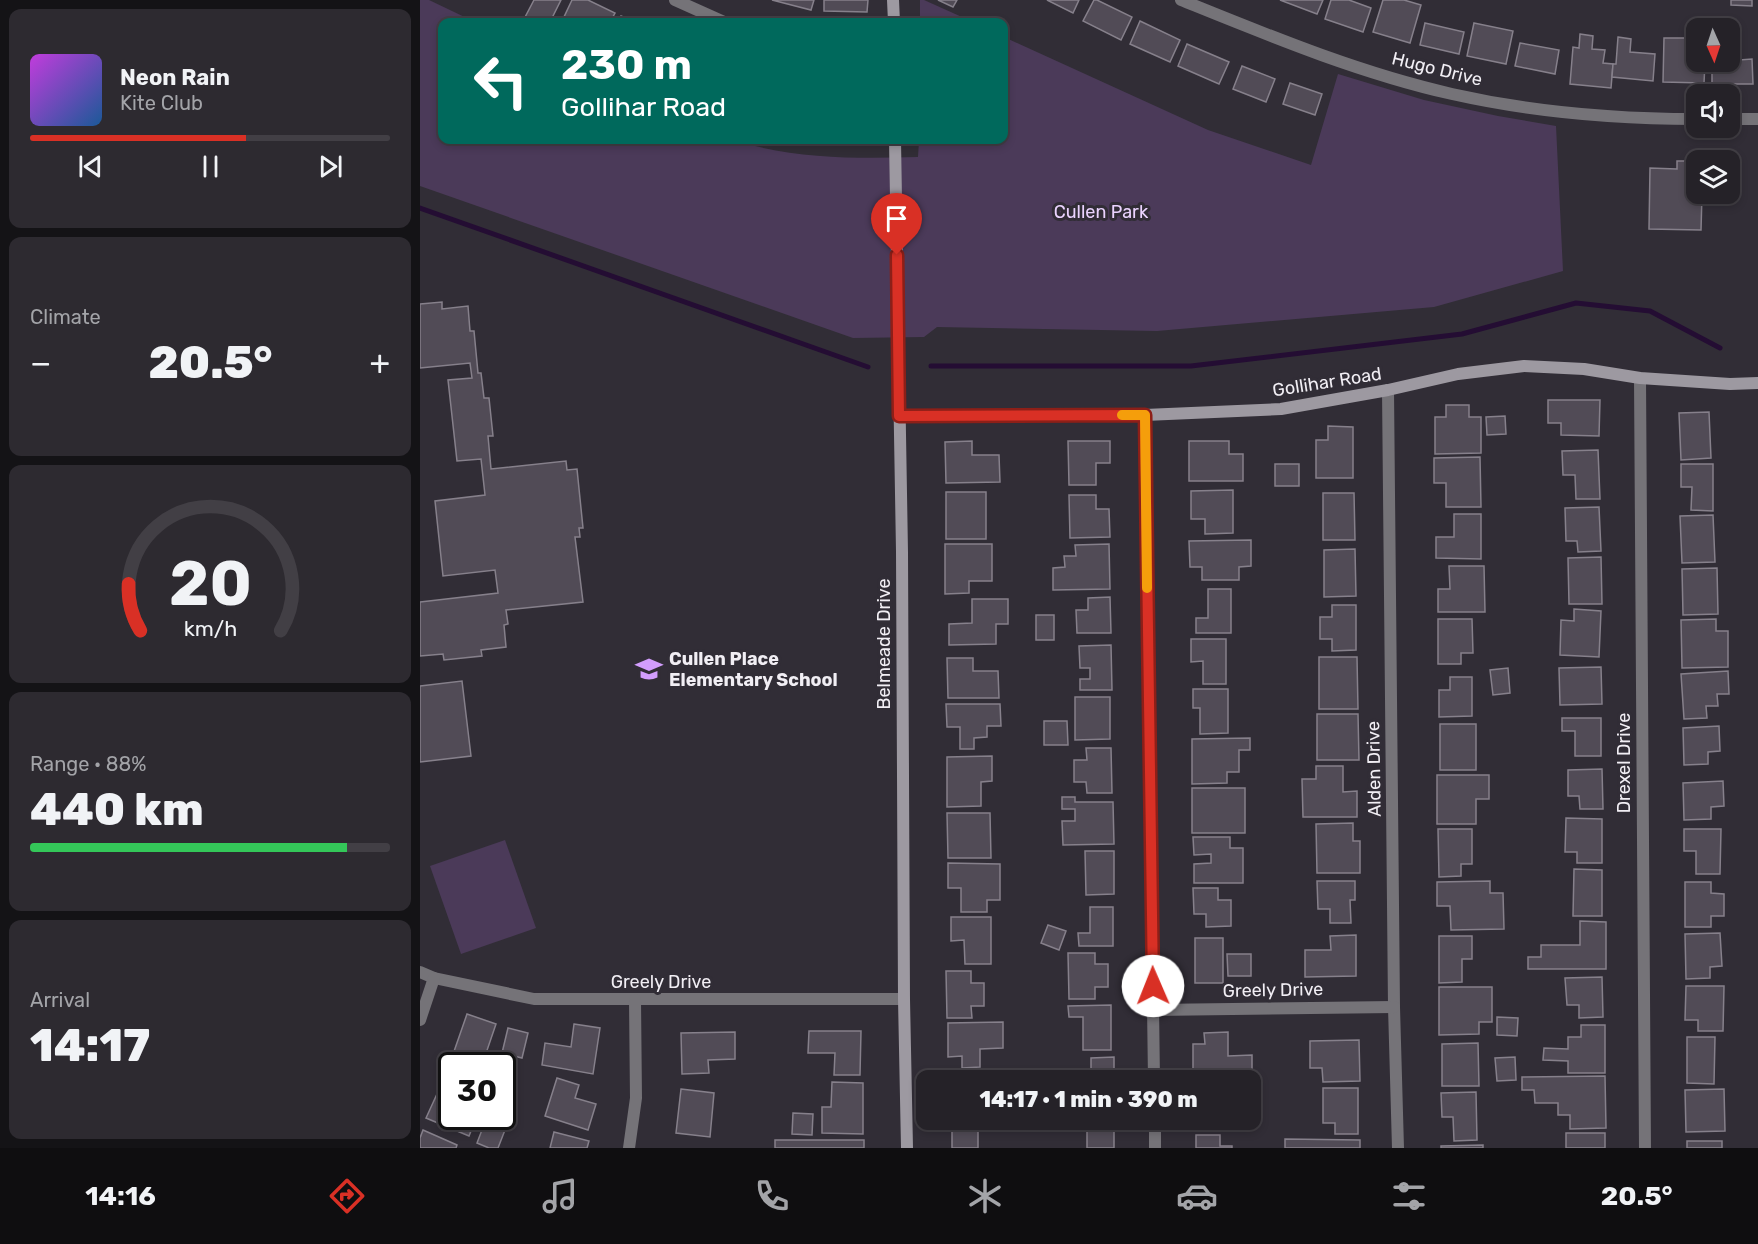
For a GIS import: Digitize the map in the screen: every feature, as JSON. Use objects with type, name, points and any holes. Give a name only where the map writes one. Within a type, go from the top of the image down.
[{"type":"street","points":[[675,0],[715,18]]},
{"type":"street","points":[[893,0],[894,18]]},
{"type":"street","name":"Hugo Drive","points":[[1181,0],[1298,47],[1371,71],[1451,93],[1521,107],[1592,115],[1686,119]]},
{"type":"street","points":[[1740,119],[1758,119]]},
{"type":"street","name":"Belmeade Drive","points":[[895,144],[902,563],[907,1148]]},
{"type":"street","name":"Gollihar Road","points":[[899,416],[1145,415],[1281,409],[1388,390],[1458,374],[1524,366],[1584,369],[1640,378],[1730,384],[1758,383]]},
{"type":"street","name":"Drexel Drive","points":[[1640,378],[1645,1148]]},
{"type":"street","name":"Alden Drive","points":[[1388,390],[1394,1006],[1398,1148]]},
{"type":"street","points":[[1145,415],[1154,1070]]},
{"type":"street","name":"Greely Drive","points":[[420,972],[434,978],[534,999],[904,999]]},
{"type":"street","points":[[420,1020],[434,978]]},
{"type":"street","points":[[629,1148],[636,1098],[635,1000]]},
{"type":"street","name":"Greely Drive","points":[[1154,1010],[1394,1006]]},
{"type":"street","points":[[1155,1130],[1155,1148]]},
{"type":"green space","name":"Cullen Park","points":[[420,0],[429,0],[467,18],[438,18],[438,144],[748,144],[802,154],[872,158],[918,157],[919,144],[1008,144],[1008,39],[1208,130],[1311,165],[1338,74],[1424,100],[1556,126],[1563,271],[1434,307],[1157,331],[937,327],[924,337],[853,338],[420,186]]},
{"type":"green space","points":[[920,0],[924,0],[964,18],[920,18]]},
{"type":"green space","points":[[505,840],[536,928],[461,954],[430,866]]},
{"type":"building","points":[[534,0],[561,0],[552,18],[525,18]]},
{"type":"building","points":[[572,0],[588,0],[615,13],[612,18],[564,17]]},
{"type":"building","points":[[772,0],[814,0],[811,10]]},
{"type":"building","points":[[824,0],[868,0],[867,12],[824,11]]},
{"type":"building","points":[[938,0],[957,0],[953,7]]},
{"type":"building","points":[[1047,0],[1079,0],[1073,13]]},
{"type":"building","points":[[1094,0],[1132,17],[1121,40],[1083,21]]},
{"type":"building","points":[[1280,0],[1323,0],[1317,14]]},
{"type":"building","points":[[1331,0],[1349,0],[1371,8],[1363,32],[1325,19]]},
{"type":"building","points":[[1383,0],[1404,0],[1421,5],[1410,43],[1373,32]]},
{"type":"building","points":[[1731,0],[1752,0],[1752,6],[1731,5]]},
{"type":"building","points":[[1140,21],[1180,40],[1170,62],[1130,44]]},
{"type":"building","points":[[1425,23],[1464,32],[1459,54],[1420,45]]},
{"type":"building","points":[[1474,23],[1513,31],[1506,64],[1467,56]]},
{"type":"building","points":[[1580,34],[1593,36],[1592,49],[1605,50],[1603,63],[1613,64],[1611,88],[1570,84],[1573,47],[1579,48]]},
{"type":"building","points":[[1618,37],[1631,39],[1630,52],[1655,54],[1653,81],[1612,77],[1613,64],[1616,64]]},
{"type":"building","points":[[1664,38],[1686,38],[1686,72],[1705,72],[1704,83],[1663,82]]},
{"type":"building","points":[[1520,43],[1559,50],[1555,74],[1515,66]]},
{"type":"building","points":[[1187,44],[1229,62],[1219,84],[1178,66]]},
{"type":"building","points":[[1752,59],[1753,84],[1712,84],[1712,72],[1740,72],[1740,60]]},
{"type":"building","points":[[1242,66],[1275,79],[1266,102],[1233,89]]},
{"type":"building","points":[[1290,83],[1322,94],[1315,115],[1283,104]]},
{"type":"building","points":[[1677,161],[1686,161],[1686,204],[1702,204],[1701,230],[1649,229],[1650,168],[1677,169]]},
{"type":"building","points":[[442,302],[442,309],[468,306],[470,331],[474,331],[478,373],[481,373],[484,398],[489,398],[493,436],[488,436],[491,469],[566,461],[567,470],[577,469],[583,528],[579,528],[580,537],[575,537],[583,602],[506,610],[508,624],[504,625],[506,647],[481,650],[482,656],[444,660],[443,654],[420,656],[420,602],[498,593],[495,570],[443,576],[435,501],[485,495],[481,459],[457,461],[448,380],[472,378],[470,363],[420,368],[420,304]]},
{"type":"building","points":[[1548,400],[1600,400],[1599,436],[1561,435],[1561,423],[1548,423]]},
{"type":"building","points":[[1446,405],[1469,405],[1469,417],[1481,417],[1481,453],[1435,454],[1435,417],[1446,417]]},
{"type":"building","points":[[1709,412],[1711,458],[1681,460],[1679,413]]},
{"type":"building","points":[[1505,416],[1506,434],[1487,435],[1486,417]]},
{"type":"building","points":[[1328,426],[1353,427],[1353,478],[1316,478],[1316,440],[1328,440]]},
{"type":"building","points":[[972,441],[972,455],[999,455],[1000,482],[946,483],[945,442]]},
{"type":"building","points":[[1068,441],[1110,441],[1110,463],[1096,463],[1096,485],[1069,485]]},
{"type":"building","points":[[1189,441],[1229,441],[1229,454],[1243,454],[1243,481],[1189,481]]},
{"type":"building","points":[[1598,450],[1600,499],[1576,499],[1575,475],[1563,475],[1562,451]]},
{"type":"building","points":[[1480,457],[1481,507],[1446,507],[1446,483],[1434,483],[1434,458]]},
{"type":"building","points":[[1275,464],[1299,464],[1299,486],[1275,486]]},
{"type":"building","points":[[1681,464],[1713,464],[1713,511],[1691,510],[1692,487],[1681,487]]},
{"type":"building","points":[[1233,490],[1233,533],[1205,534],[1205,519],[1191,519],[1191,491]]},
{"type":"building","points":[[946,492],[986,492],[986,539],[946,539]]},
{"type":"building","points":[[1323,493],[1354,493],[1355,540],[1323,540]]},
{"type":"building","points":[[1069,495],[1096,495],[1096,509],[1109,509],[1110,537],[1070,538]]},
{"type":"building","points":[[1599,507],[1601,551],[1578,552],[1577,541],[1566,541],[1565,508]]},
{"type":"building","points":[[1454,514],[1481,514],[1481,559],[1436,558],[1436,537],[1454,537]]},
{"type":"building","points":[[1713,515],[1715,562],[1682,563],[1680,516]]},
{"type":"building","points":[[1251,540],[1251,566],[1239,567],[1239,580],[1202,580],[1202,567],[1190,567],[1189,541]]},
{"type":"building","points":[[945,544],[992,544],[992,581],[969,581],[969,593],[945,594]]},
{"type":"building","points":[[1109,544],[1110,589],[1053,590],[1053,568],[1065,567],[1064,556],[1076,556],[1075,545]]},
{"type":"building","points":[[1355,549],[1356,596],[1324,597],[1324,550]]},
{"type":"building","points":[[1601,557],[1602,604],[1569,604],[1568,558]]},
{"type":"building","points":[[1449,566],[1484,566],[1485,612],[1438,612],[1438,589],[1450,589]]},
{"type":"building","points":[[1717,568],[1718,614],[1683,615],[1682,569]]},
{"type":"building","points":[[1208,589],[1231,589],[1231,633],[1196,633],[1196,618],[1208,618]]},
{"type":"building","points":[[1110,597],[1111,633],[1077,633],[1076,610],[1088,610],[1088,598]]},
{"type":"building","points":[[972,599],[1008,599],[1008,624],[996,624],[996,644],[949,645],[949,624],[972,623]]},
{"type":"building","points":[[1332,605],[1356,605],[1356,650],[1332,651],[1332,639],[1320,639],[1320,617],[1332,617]]},
{"type":"building","points":[[1574,609],[1601,611],[1599,657],[1560,655],[1561,620],[1574,621]]},
{"type":"building","points":[[1036,615],[1054,615],[1054,640],[1036,640]]},
{"type":"building","points":[[1438,619],[1472,619],[1473,653],[1461,653],[1461,664],[1438,664]]},
{"type":"building","points":[[1716,619],[1716,631],[1728,631],[1728,667],[1682,668],[1681,620]]},
{"type":"building","points":[[1191,639],[1226,639],[1226,684],[1203,684],[1203,661],[1191,662]]},
{"type":"building","points":[[1111,645],[1112,690],[1080,690],[1080,679],[1090,679],[1090,668],[1080,668],[1079,646]]},
{"type":"building","points":[[1319,657],[1357,657],[1358,709],[1319,709]]},
{"type":"building","points":[[947,658],[973,658],[973,671],[998,671],[999,698],[948,698]]},
{"type":"building","points":[[1601,667],[1602,704],[1560,705],[1559,668]]},
{"type":"building","points":[[1508,668],[1510,693],[1493,695],[1490,670]]},
{"type":"building","points":[[1728,671],[1729,694],[1717,694],[1718,706],[1706,706],[1707,718],[1684,719],[1681,674]]},
{"type":"building","points":[[1450,677],[1472,677],[1472,716],[1439,717],[1439,690],[1450,690]]},
{"type":"building","points":[[462,681],[471,756],[420,762],[420,686]]},
{"type":"building","points":[[1193,689],[1228,689],[1228,733],[1200,734],[1200,708],[1193,708]]},
{"type":"building","points":[[1075,697],[1110,697],[1110,739],[1075,740]]},
{"type":"building","points":[[946,704],[1000,704],[1001,726],[987,726],[987,737],[974,738],[974,749],[960,749],[960,727],[947,727]]},
{"type":"building","points":[[1317,714],[1358,714],[1359,760],[1317,760]]},
{"type":"building","points":[[1562,718],[1601,718],[1601,756],[1575,756],[1575,731],[1562,731]]},
{"type":"building","points":[[1044,721],[1067,721],[1068,745],[1044,745]]},
{"type":"building","points":[[1440,724],[1476,724],[1476,770],[1440,770]]},
{"type":"building","points":[[1719,726],[1720,751],[1708,752],[1708,764],[1684,765],[1683,728]]},
{"type":"building","points":[[1250,738],[1250,750],[1239,750],[1239,772],[1227,772],[1227,783],[1192,784],[1192,739]]},
{"type":"building","points":[[1086,748],[1111,748],[1112,793],[1087,793],[1086,782],[1074,782],[1074,760],[1087,760]]},
{"type":"building","points":[[992,756],[992,781],[981,782],[981,806],[947,807],[947,757]]},
{"type":"building","points":[[1316,766],[1343,766],[1343,792],[1357,791],[1357,817],[1303,817],[1302,779],[1316,779]]},
{"type":"building","points":[[1602,769],[1603,809],[1580,809],[1579,796],[1568,796],[1568,770]]},
{"type":"building","points":[[1437,775],[1489,775],[1489,799],[1476,799],[1476,824],[1437,824]]},
{"type":"building","points":[[1723,781],[1724,806],[1711,807],[1711,819],[1684,820],[1683,783]]},
{"type":"building","points":[[1192,788],[1245,788],[1245,833],[1192,833]]},
{"type":"building","points":[[1062,797],[1075,797],[1075,802],[1113,802],[1114,844],[1063,845],[1062,821],[1075,821],[1075,809],[1062,809]]},
{"type":"building","points":[[947,813],[990,813],[991,858],[948,858]]},
{"type":"building","points":[[1566,818],[1602,819],[1602,863],[1577,863],[1577,852],[1565,852]]},
{"type":"building","points":[[1353,823],[1353,841],[1360,841],[1360,873],[1317,873],[1316,824]]},
{"type":"building","points":[[1438,829],[1472,829],[1472,864],[1461,864],[1461,876],[1439,877]]},
{"type":"building","points":[[1684,829],[1721,829],[1720,874],[1696,874],[1696,851],[1684,851]]},
{"type":"building","points":[[1193,837],[1230,837],[1230,848],[1243,848],[1243,883],[1194,883],[1194,864],[1211,863],[1211,854],[1194,855]]},
{"type":"building","points":[[1085,851],[1114,851],[1114,894],[1086,895]]},
{"type":"building","points":[[948,863],[1000,864],[1000,900],[987,900],[987,912],[961,912],[961,888],[948,888]]},
{"type":"building","points":[[1574,869],[1602,870],[1602,916],[1573,916]]},
{"type":"building","points":[[1317,881],[1355,881],[1355,900],[1350,900],[1351,923],[1330,923],[1330,909],[1318,909]]},
{"type":"building","points":[[1490,881],[1490,893],[1503,893],[1504,929],[1451,930],[1450,906],[1437,906],[1437,882]]},
{"type":"building","points":[[1685,882],[1711,882],[1711,893],[1724,894],[1724,916],[1711,916],[1711,927],[1685,927]]},
{"type":"building","points":[[1193,888],[1218,888],[1218,900],[1231,900],[1231,926],[1206,927],[1206,914],[1194,914]]},
{"type":"building","points":[[1090,907],[1113,907],[1113,946],[1079,946],[1078,933],[1090,933]]},
{"type":"building","points":[[951,917],[991,917],[991,964],[965,964],[964,940],[951,941]]},
{"type":"building","points":[[1580,921],[1606,922],[1606,969],[1528,969],[1528,957],[1541,957],[1541,945],[1580,945]]},
{"type":"building","points":[[1048,925],[1066,931],[1059,950],[1041,943]]},
{"type":"building","points":[[1720,933],[1722,966],[1710,967],[1710,978],[1686,979],[1685,934]]},
{"type":"building","points":[[1356,935],[1356,976],[1305,977],[1305,950],[1331,950],[1330,936]]},
{"type":"building","points":[[1439,936],[1472,936],[1472,959],[1462,959],[1462,982],[1439,983]]},
{"type":"building","points":[[1195,938],[1223,938],[1223,983],[1195,983]]},
{"type":"building","points":[[1068,953],[1095,953],[1095,964],[1108,964],[1108,987],[1095,987],[1095,999],[1069,999]]},
{"type":"building","points":[[1227,954],[1251,954],[1251,976],[1228,976]]},
{"type":"building","points":[[946,971],[971,971],[971,983],[984,983],[984,1006],[971,1006],[972,1018],[947,1018]]},
{"type":"building","points":[[1602,977],[1603,1017],[1579,1018],[1579,1005],[1567,1005],[1565,978]]},
{"type":"building","points":[[1686,986],[1724,986],[1723,1031],[1698,1031],[1698,1020],[1685,1020]]},
{"type":"building","points":[[1439,987],[1492,987],[1492,1022],[1479,1022],[1479,1034],[1439,1035]]},
{"type":"building","points":[[1111,1005],[1111,1050],[1083,1050],[1083,1017],[1069,1017],[1068,1006]]},
{"type":"building","points":[[467,1014],[496,1024],[486,1052],[454,1052]]},
{"type":"building","points":[[1497,1017],[1518,1018],[1517,1036],[1497,1035]]},
{"type":"building","points":[[1003,1022],[1003,1048],[980,1049],[980,1067],[962,1068],[962,1056],[948,1057],[948,1023]]},
{"type":"building","points":[[574,1024],[600,1028],[593,1074],[542,1065],[545,1043],[571,1047]]},
{"type":"building","points":[[1581,1025],[1605,1025],[1605,1073],[1568,1073],[1568,1061],[1543,1060],[1544,1048],[1568,1049],[1568,1037],[1581,1037]]},
{"type":"building","points":[[508,1028],[528,1033],[522,1058],[516,1056],[516,1052],[502,1052]]},
{"type":"building","points":[[809,1031],[861,1031],[860,1075],[834,1075],[835,1053],[808,1053]]},
{"type":"building","points":[[735,1032],[735,1059],[708,1060],[709,1073],[682,1074],[681,1033]]},
{"type":"building","points":[[1228,1032],[1228,1056],[1252,1055],[1252,1070],[1193,1070],[1193,1044],[1205,1044],[1204,1033]]},
{"type":"building","points":[[1687,1037],[1715,1037],[1714,1084],[1687,1083]]},
{"type":"building","points":[[1359,1040],[1360,1081],[1323,1082],[1322,1068],[1310,1068],[1310,1041]]},
{"type":"building","points":[[1478,1043],[1479,1086],[1442,1086],[1442,1044]]},
{"type":"building","points":[[1114,1057],[1114,1070],[1091,1070],[1091,1058]]},
{"type":"building","points":[[1515,1057],[1516,1080],[1497,1081],[1495,1058]]},
{"type":"building","points":[[1605,1076],[1606,1128],[1570,1129],[1570,1115],[1558,1115],[1558,1103],[1535,1103],[1534,1090],[1522,1090],[1522,1077]]},
{"type":"building","points":[[557,1078],[579,1085],[575,1098],[596,1104],[588,1130],[545,1116]]},
{"type":"building","points":[[832,1082],[863,1083],[863,1134],[822,1133],[822,1107],[831,1107]]},
{"type":"building","points":[[1323,1088],[1358,1088],[1358,1134],[1335,1134],[1335,1123],[1323,1123]]},
{"type":"building","points":[[681,1089],[714,1093],[710,1137],[676,1133]]},
{"type":"building","points":[[1724,1089],[1725,1131],[1686,1132],[1685,1090]]},
{"type":"building","points":[[1476,1092],[1477,1140],[1454,1141],[1453,1117],[1442,1117],[1441,1093]]},
{"type":"building","points":[[438,1094],[438,1123],[426,1118]]},
{"type":"building","points":[[793,1113],[813,1114],[812,1135],[792,1134]]},
{"type":"building","points":[[423,1130],[457,1145],[456,1148],[420,1148]]},
{"type":"building","points":[[455,1130],[471,1130],[469,1136]]},
{"type":"building","points":[[482,1130],[505,1130],[498,1148],[489,1148],[477,1143]]},
{"type":"building","points":[[978,1130],[978,1148],[952,1148],[952,1131]]},
{"type":"building","points":[[1087,1130],[1114,1130],[1114,1148],[1087,1148]]},
{"type":"building","points":[[554,1132],[589,1141],[587,1148],[550,1148]]},
{"type":"building","points":[[1566,1133],[1605,1133],[1605,1148],[1566,1148]]},
{"type":"building","points":[[1196,1135],[1220,1135],[1220,1146],[1232,1146],[1232,1148],[1196,1148]]},
{"type":"building","points":[[1285,1139],[1360,1140],[1360,1148],[1285,1148]]},
{"type":"building","points":[[775,1140],[864,1140],[864,1148],[775,1148]]},
{"type":"building","points":[[1687,1141],[1722,1141],[1722,1148],[1687,1148]]},
{"type":"building","points":[[1483,1145],[1483,1148],[1441,1148],[1441,1146]]},
{"type":"waterway","points":[[420,208],[868,367]]},
{"type":"waterway","points":[[931,366],[1191,366],[1462,334],[1576,303],[1650,311],[1720,348]]},
{"type":"slow traffic","points":[[1122,415],[1145,415],[1147,588]]},
{"type":"place","name":"Cullen Place Elementary School","points":[[649,669]]},
{"type":"route","points":[[897,255],[899,416],[1145,415],[1153,986]]}]
